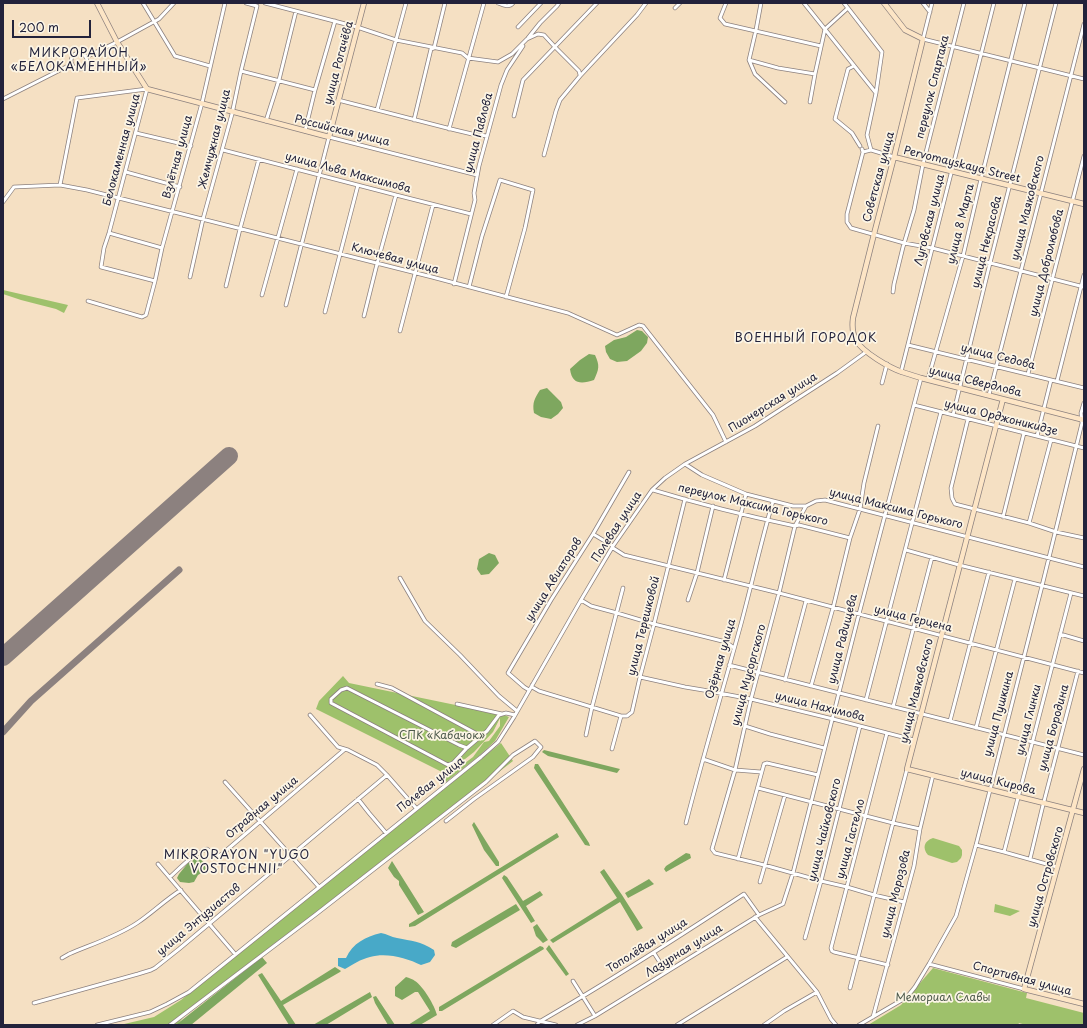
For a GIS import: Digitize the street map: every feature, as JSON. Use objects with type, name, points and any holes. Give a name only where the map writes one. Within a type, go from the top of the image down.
[{"type":"street","name":"Белокаменная улица","points":[[97,3],[117,42],[147,89],[119,198],[104,248],[101,266],[155,281]]},
{"type":"street","points":[[143,3],[175,56],[210,66]]},
{"type":"street","points":[[86,57],[159,19],[174,3]]},
{"type":"street","name":"Взлётная улица","points":[[88,301],[142,317],[146,315],[162,248],[202,103],[225,3]]},
{"type":"street","name":"Жемчужная улица","points":[[190,277],[203,219],[232,114],[257,6],[246,3]]},
{"type":"street","points":[[266,3],[358,27],[396,40],[462,54],[468,58],[498,62],[512,54],[527,39],[541,34],[544,35],[579,71],[580,75]]},
{"type":"street","name":"улица Рогачёва","points":[[286,305],[364,3]]},
{"type":"street","points":[[377,110],[406,3]]},
{"type":"street","points":[[414,120],[445,3]]},
{"type":"street","points":[[449,129],[484,3]]},
{"type":"street","points":[[498,3],[507,6],[513,3]]},
{"type":"street","points":[[518,27],[541,3]]},
{"type":"street","name":"улица Павлова","points":[[454,284],[475,200],[474,193],[477,175],[501,85],[507,70],[530,34],[559,3]]},
{"type":"street","points":[[514,116],[523,80],[597,3]]},
{"type":"street","points":[[544,155],[560,100],[580,75],[637,15],[646,3]]},
{"type":"street","points":[[675,8],[680,3]]},
{"type":"street","points":[[726,3],[720,18],[725,24],[821,46]]},
{"type":"street","points":[[761,3],[749,60],[755,74],[785,102]]},
{"type":"street","points":[[804,3],[876,92]]},
{"type":"street","points":[[844,3],[882,52],[876,92],[867,135],[871,150],[862,149]]},
{"type":"street","points":[[884,3],[905,30],[923,39],[1084,79]]},
{"type":"street","points":[[923,3],[930,12]]},
{"type":"street","name":"Советская улица","points":[[866,352],[860,346],[853,334],[852,323],[932,3]]},
{"type":"street","name":"переулок Спартака","points":[[894,292],[894,284],[904,242],[914,210],[923,164],[964,3]]},
{"type":"street","name":"Луговская улица","points":[[901,372],[994,3]]},
{"type":"street","name":"улица 8 Марта","points":[[928,379],[963,256],[1025,3]]},
{"type":"street","name":"улица Некрасова","points":[[953,415],[1056,3]]},
{"type":"street","points":[[810,102],[825,29],[848,8]]},
{"type":"street","points":[[266,121],[279,80],[296,11]]},
{"type":"street","points":[[305,131],[335,21]]},
{"type":"street","name":"улица Маяковского","points":[[989,395],[1072,76],[1084,24]]},
{"type":"street","points":[[81,53],[86,57],[87,63],[84,68],[78,69],[72,64],[72,57],[74,54],[81,53]]},
{"type":"street","points":[[749,60],[778,68],[815,74]]},
{"type":"street","points":[[3,98],[72,64]]},
{"type":"street","points":[[854,66],[848,69],[835,119],[852,133],[862,149],[847,214],[846,222],[851,228],[1083,287]]},
{"type":"street","points":[[241,71],[315,90]]},
{"type":"street","points":[[60,185],[77,98],[147,89]]},
{"type":"street","name":"Российская улица","points":[[147,89],[477,175]]},
{"type":"street","points":[[338,100],[449,129],[487,136]]},
{"type":"street","points":[[136,133],[190,146]]},
{"type":"street","name":"улица Льва Максимова","points":[[223,150],[471,214]]},
{"type":"street","name":"Pervomayskaya Street","points":[[871,150],[1084,204]]},
{"type":"street","name":"улица Добролюбова","points":[[1028,374],[1084,156]]},
{"type":"street","points":[[226,286],[259,159]]},
{"type":"street","points":[[262,295],[297,169]]},
{"type":"street","points":[[126,172],[180,187]]},
{"type":"street","points":[[469,287],[482,236],[500,180],[533,190],[525,228],[506,297]]},
{"type":"street","name":"Ключевая улица","points":[[3,202],[14,187],[60,185],[87,190],[506,297],[568,314],[617,335],[639,325],[643,326],[713,415],[726,442]]},
{"type":"street","points":[[325,312],[358,185]]},
{"type":"street","points":[[364,316],[396,195]]},
{"type":"street","points":[[400,331],[433,205]]},
{"type":"street","points":[[109,233],[162,248]]},
{"type":"street","points":[[1056,381],[1083,287],[1084,276]]},
{"type":"street","name":"улица Седова","points":[[908,344],[1084,388]]},
{"type":"street","name":"улица Свердлова","points":[[866,352],[901,372],[1083,420]]},
{"type":"street","name":"Пионерская улица","points":[[686,464],[755,426],[837,373],[866,352]]},
{"type":"street","points":[[882,383],[887,364]]},
{"type":"street","name":"улица Радищева","points":[[783,904],[793,873],[884,515],[921,378]]},
{"type":"street","points":[[1037,436],[1051,380]]},
{"type":"street","name":"улица Маяковского","points":[[850,988],[1003,399]]},
{"type":"street","name":"улица Пушкина","points":[[859,1025],[907,997],[930,964],[956,916],[976,845],[1056,532],[1083,420],[1081,413],[1084,403]]},
{"type":"street","name":"улица Орджоникидзе","points":[[914,405],[1084,448]]},
{"type":"street","points":[[866,700],[941,412]]},
{"type":"street","points":[[968,419],[951,488],[952,498],[955,504],[1056,532],[1084,538]]},
{"type":"street","points":[[811,686],[833,608],[850,538],[860,509],[864,483],[878,426]]},
{"type":"street","points":[[1003,517],[1024,433]]},
{"type":"street","points":[[1029,524],[1051,440]]},
{"type":"street","name":"улица Максима Горького","points":[[686,464],[702,475],[746,494],[773,501],[793,506],[806,506],[816,501],[825,500],[1084,567]]},
{"type":"street","name":"Полевая улица","points":[[97,1025],[150,1012],[189,992],[498,742],[613,547],[652,490],[665,478],[686,464]]},
{"type":"street","name":"улица Авиаторов","points":[[529,690],[508,673],[629,472]]},
{"type":"street","name":"переулок Максима Горького","points":[[652,490],[767,520],[795,526],[799,525],[850,538]]},
{"type":"street","points":[[724,580],[746,494]]},
{"type":"street","name":"улица Терешковой","points":[[621,716],[627,716],[632,712],[685,499]]},
{"type":"street","name":"Озёрная улица","points":[[686,823],[773,501]]},
{"type":"street","points":[[688,600],[697,573],[713,506]]},
{"type":"street","name":"улица Мусоргского","points":[[738,858],[715,853],[712,849],[735,770],[751,699],[779,594],[795,526],[806,506]]},
{"type":"street","name":"улица Герцена","points":[[593,534],[624,555],[941,635],[1084,673]]},
{"type":"street","points":[[906,550],[959,565],[1084,596]]},
{"type":"street","points":[[893,707],[932,557]]},
{"type":"street","points":[[950,721],[989,572]]},
{"type":"street","points":[[400,578],[425,621],[499,696],[517,712]]},
{"type":"street","points":[[976,728],[1015,579]]},
{"type":"street","points":[[586,735],[623,588]]},
{"type":"street","name":"улица Глинки","points":[[1004,852],[1071,593]]},
{"type":"street","points":[[581,600],[591,606],[726,642],[734,648]]},
{"type":"street","points":[[785,680],[806,601]]},
{"type":"street","points":[[1060,634],[1084,641]]},
{"type":"street","points":[[729,665],[1084,755]]},
{"type":"street","name":"улица Бородина","points":[[1030,859],[1078,671]]},
{"type":"street","name":"улица Нахимова","points":[[640,677],[751,699],[914,740]]},
{"type":"street","points":[[377,684],[392,688],[481,736]]},
{"type":"street","points":[[532,685],[532,687],[539,691],[621,716],[612,749]]},
{"type":"street","points":[[468,748],[459,745],[347,688],[341,690],[331,699],[331,703],[448,765],[453,763],[486,731],[496,718],[502,714]]},
{"type":"street","points":[[457,704],[502,714],[506,713],[515,715]]},
{"type":"street","points":[[310,714],[338,748],[377,765],[388,775],[416,808]]},
{"type":"street","points":[[745,726],[824,748]]},
{"type":"street","name":"улица Чайковского","points":[[805,938],[840,809],[860,726]]},
{"type":"street","name":"улица Гастелло","points":[[858,957],[834,952],[831,948],[887,733]]},
{"type":"street","points":[[170,1025],[486,782],[513,755],[535,741],[541,747],[533,757],[474,799],[446,822]]},
{"type":"street","name":"Отрадная улица","points":[[170,877],[205,849],[210,850],[218,856],[222,854],[344,750]]},
{"type":"street","points":[[703,759],[735,770],[761,772]]},
{"type":"street","points":[[818,775],[767,763],[764,764],[738,858],[904,902]]},
{"type":"street","name":"улица Кирова","points":[[907,769],[1084,813]]},
{"type":"street","name":"улица Островского","points":[[1024,989],[1084,769]]},
{"type":"street","name":"улица Энтузиастов","points":[[34,1003],[155,968],[388,775]]},
{"type":"street","name":"улица Морозова","points":[[873,1017],[914,866],[920,829],[933,775]]},
{"type":"street","points":[[225,782],[319,887]]},
{"type":"street","points":[[758,788],[920,829]]},
{"type":"street","points":[[760,882],[785,795]]},
{"type":"street","points":[[358,799],[386,833]]},
{"type":"street","points":[[976,845],[1057,867]]},
{"type":"street","points":[[158,864],[235,954]]},
{"type":"street","points":[[62,958],[125,930],[137,923],[173,894],[181,890]]},
{"type":"street","name":"Тополёвая улица","points":[[538,1023],[654,953],[744,894],[759,915]]},
{"type":"street","name":"Лазурная улица","points":[[577,1025],[595,1016],[755,917],[783,904]]},
{"type":"street","points":[[755,917],[817,992],[831,1019],[836,1025]]},
{"type":"street","points":[[654,953],[666,972]]},
{"type":"street","points":[[677,1025],[787,957]]},
{"type":"street","points":[[858,957],[888,965]]},
{"type":"street","name":"Спортивная улица","points":[[930,964],[1084,1004]]},
{"type":"street","points":[[573,981],[595,1016]]},
{"type":"street","points":[[764,1025],[784,1011],[817,992]]},
{"type":"street","points":[[493,1025],[512,1012],[538,1023],[556,1025]]},
{"type":"green space","points":[[3,290],[68,305],[64,313],[56,309],[3,294]]},
{"type":"green space","points":[[637,330],[642,331],[648,337],[647,343],[641,351],[627,361],[617,362],[610,359],[606,352],[605,346],[614,340],[626,337]]},
{"type":"green space","points":[[589,354],[595,355],[597,359],[598,368],[594,380],[585,382],[575,381],[570,369]]},
{"type":"green space","points":[[547,388],[561,402],[563,408],[551,419],[541,417],[534,413],[533,409],[534,400],[540,390]]},
{"type":"green space","points":[[489,553],[495,555],[499,563],[489,574],[481,575],[477,569],[479,559]]},
{"type":"green space","name":"СПК «Кабачок»","points":[[343,676],[349,683],[509,717],[495,741],[479,756],[446,782],[445,778],[473,757],[484,742],[489,741],[500,726],[500,718],[493,732],[474,752],[446,774],[316,709],[319,701]]},
{"type":"green space","points":[[501,743],[513,761],[186,1014],[177,1025],[120,1025],[154,1017],[181,1000]]},
{"type":"green space","points":[[544,750],[620,769],[617,773],[548,756],[542,752]]},
{"type":"green space","points":[[535,764],[538,764],[590,846],[585,845],[534,768]]},
{"type":"green space","points":[[474,822],[499,862],[499,866],[496,866],[484,850],[472,825]]},
{"type":"green space","points":[[557,833],[559,837],[415,926],[409,927],[409,924]]},
{"type":"green space","points":[[933,838],[959,846],[962,850],[961,858],[957,862],[952,863],[928,855],[925,850],[925,845],[930,839]]},
{"type":"green space","points":[[686,853],[690,854],[691,858],[666,872],[664,869],[666,866]]},
{"type":"green space","points":[[196,858],[203,862],[206,869],[198,875],[194,882],[180,882],[177,878],[179,874],[188,863],[192,862],[193,859]]},
{"type":"green space","points":[[392,861],[424,912],[418,915],[399,885],[399,881],[394,877],[388,868]]},
{"type":"green space","points":[[604,869],[643,928],[637,931],[620,902],[553,943],[550,940],[617,898],[600,872]]},
{"type":"green space","points":[[504,875],[507,877],[523,901],[540,891],[543,895],[526,906],[535,921],[531,923],[502,878]]},
{"type":"green space","points":[[649,879],[654,884],[628,898],[625,893]]},
{"type":"green space","points":[[516,904],[520,910],[456,948],[451,946],[452,942]]},
{"type":"green space","points":[[995,904],[1020,911],[1010,916],[994,912]]},
{"type":"green space","points":[[537,924],[548,940],[543,943],[536,936],[533,927]]},
{"type":"green space","points":[[549,945],[569,974],[566,976],[546,949]]},
{"type":"green space","points":[[540,946],[544,949],[442,1011],[439,1011],[439,1007]]},
{"type":"green space","points":[[262,957],[267,963],[191,1025],[177,1025],[177,1024]]},
{"type":"green space","points":[[335,967],[341,971],[283,1005],[296,1025],[289,1025],[258,975],[262,973],[281,1001]]},
{"type":"green space","name":"Мемориал Славы","points":[[933,968],[1027,993],[1026,998],[1084,1013],[1084,1025],[1026,1025],[1019,1023],[1018,1025],[868,1025],[901,1005]]},
{"type":"green space","points":[[406,977],[414,980],[422,987],[436,1011],[437,1015],[420,1025],[408,1025],[430,1011],[418,992],[415,992],[402,1000],[395,996],[395,987]]},
{"type":"green space","points":[[370,992],[372,997],[326,1025],[313,1025]]},
{"type":"green space","points":[[376,996],[395,1025],[388,1025],[375,1003],[373,997]]},
{"type":"water","points":[[381,933],[424,945],[434,950],[435,955],[430,962],[421,965],[403,958],[383,955],[367,958],[345,969],[338,966],[338,958],[346,958],[352,948],[360,941]]},
{"type":"taxiway","points":[[3,732],[31,701],[179,570]]},
{"type":"runway","points":[[3,657],[229,456]]},
{"type":"district","name":"МИКРОРАЙОН «БЕЛОКАМЕННЫЙ»","points":[[79,61]]},
{"type":"district","name":"ВОЕННЫЙ ГОРОДОК","points":[[806,339]]},
{"type":"district","name":"MIKRORAYON \"YUGO VOSTOCHNII\"","points":[[237,863]]}]
